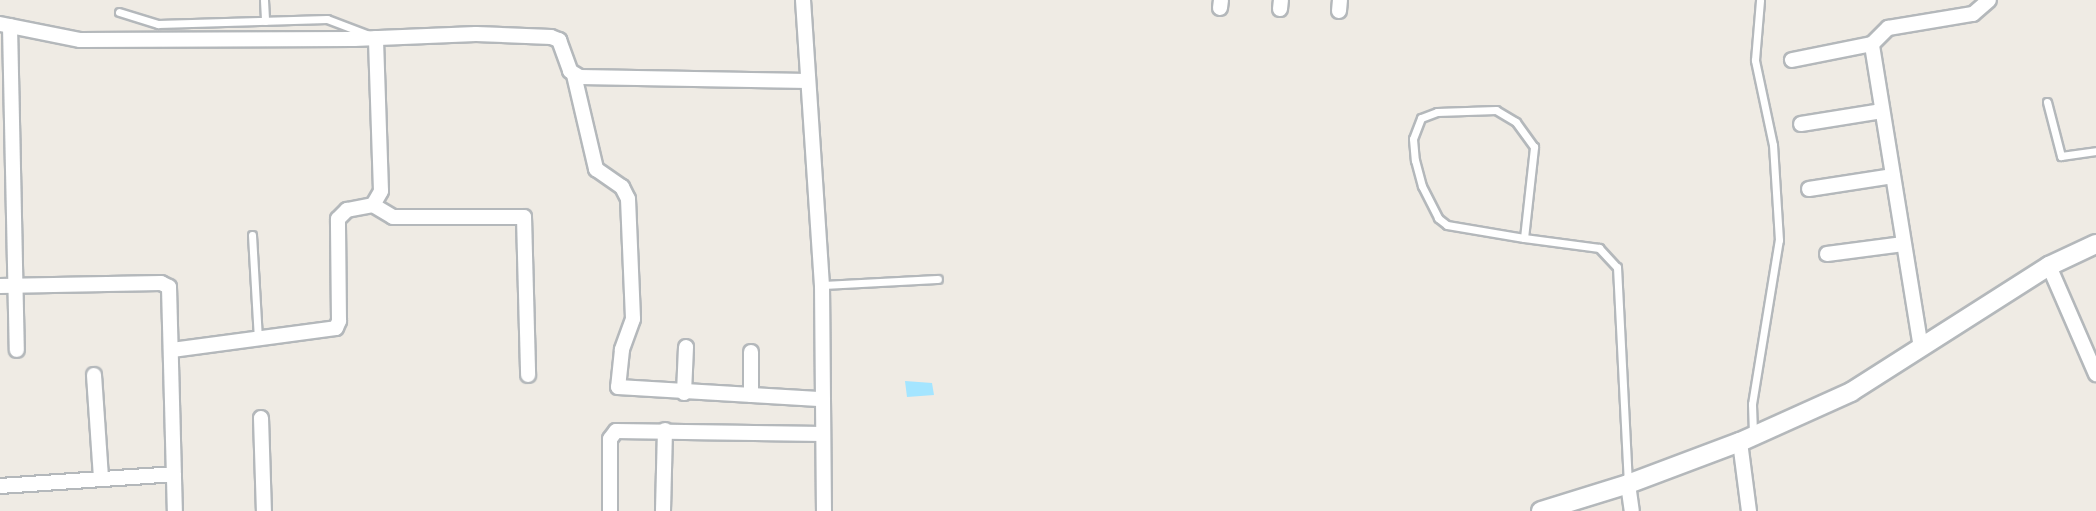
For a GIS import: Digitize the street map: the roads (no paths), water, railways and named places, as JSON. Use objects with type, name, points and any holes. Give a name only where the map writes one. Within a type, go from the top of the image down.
[{"type":"street","points":[[803,0],[822,285],[824,511]]},
{"type":"street","points":[[1921,348],[1872,44],[1880,32],[1888,28],[1973,14],[1989,0]]},
{"type":"street","points":[[17,350],[5,25],[80,40],[376,38],[476,34],[551,37],[560,40],[574,75],[596,170],[622,187],[628,199],[633,319],[622,350],[618,387],[684,393],[823,399]]},
{"type":"street","points":[[373,205],[381,192],[376,38]]},
{"type":"street","points":[[1792,60],[1872,44]]},
{"type":"street","points":[[574,75],[808,81]]},
{"type":"street","points":[[1801,124],[1882,111]]},
{"type":"street","points":[[1809,189],[1893,176]]},
{"type":"street","points":[[172,350],[336,328],[339,321],[339,219],[347,210],[373,205],[393,217],[524,217],[528,375]]},
{"type":"street","points":[[1827,254],[1903,244]]},
{"type":"street","points":[[1541,511],[1574,506],[1747,439],[1851,392],[2049,266],[2096,244]]},
{"type":"street","points":[[2049,266],[2096,374]]},
{"type":"street","points":[[0,286],[161,283],[171,293],[175,511]]},
{"type":"street","points":[[684,393],[686,347]]},
{"type":"street","points":[[751,352],[751,395]]},
{"type":"street","points":[[94,375],[101,479]]},
{"type":"street","points":[[261,418],[264,511]]},
{"type":"street","points":[[610,511],[612,434],[665,430],[823,434]]},
{"type":"street","points":[[663,511],[665,430]]},
{"type":"street","points":[[1747,439],[1749,511]]},
{"type":"street","points":[[0,486],[174,474]]},
{"type":"street","points":[[1628,484],[1632,511]]},
{"type":"lane","points":[[264,0],[265,21]]},
{"type":"lane","points":[[1747,439],[1779,240],[1773,145],[1755,60],[1760,0]]},
{"type":"lane","points":[[119,12],[158,24],[327,19],[376,38]]},
{"type":"lane","points":[[2047,102],[2061,156],[2096,151]]},
{"type":"lane","points":[[1524,238],[1534,147],[1516,122],[1496,110],[1437,112],[1421,118],[1413,139],[1415,160],[1424,193],[1438,218],[1448,225],[1524,238],[1599,248],[1617,267],[1628,484]]},
{"type":"lane","points":[[252,235],[258,340]]},
{"type":"lane","points":[[822,285],[938,279]]},
{"type":"water","points":[[905,381],[932,383],[934,395],[907,397]]}]
